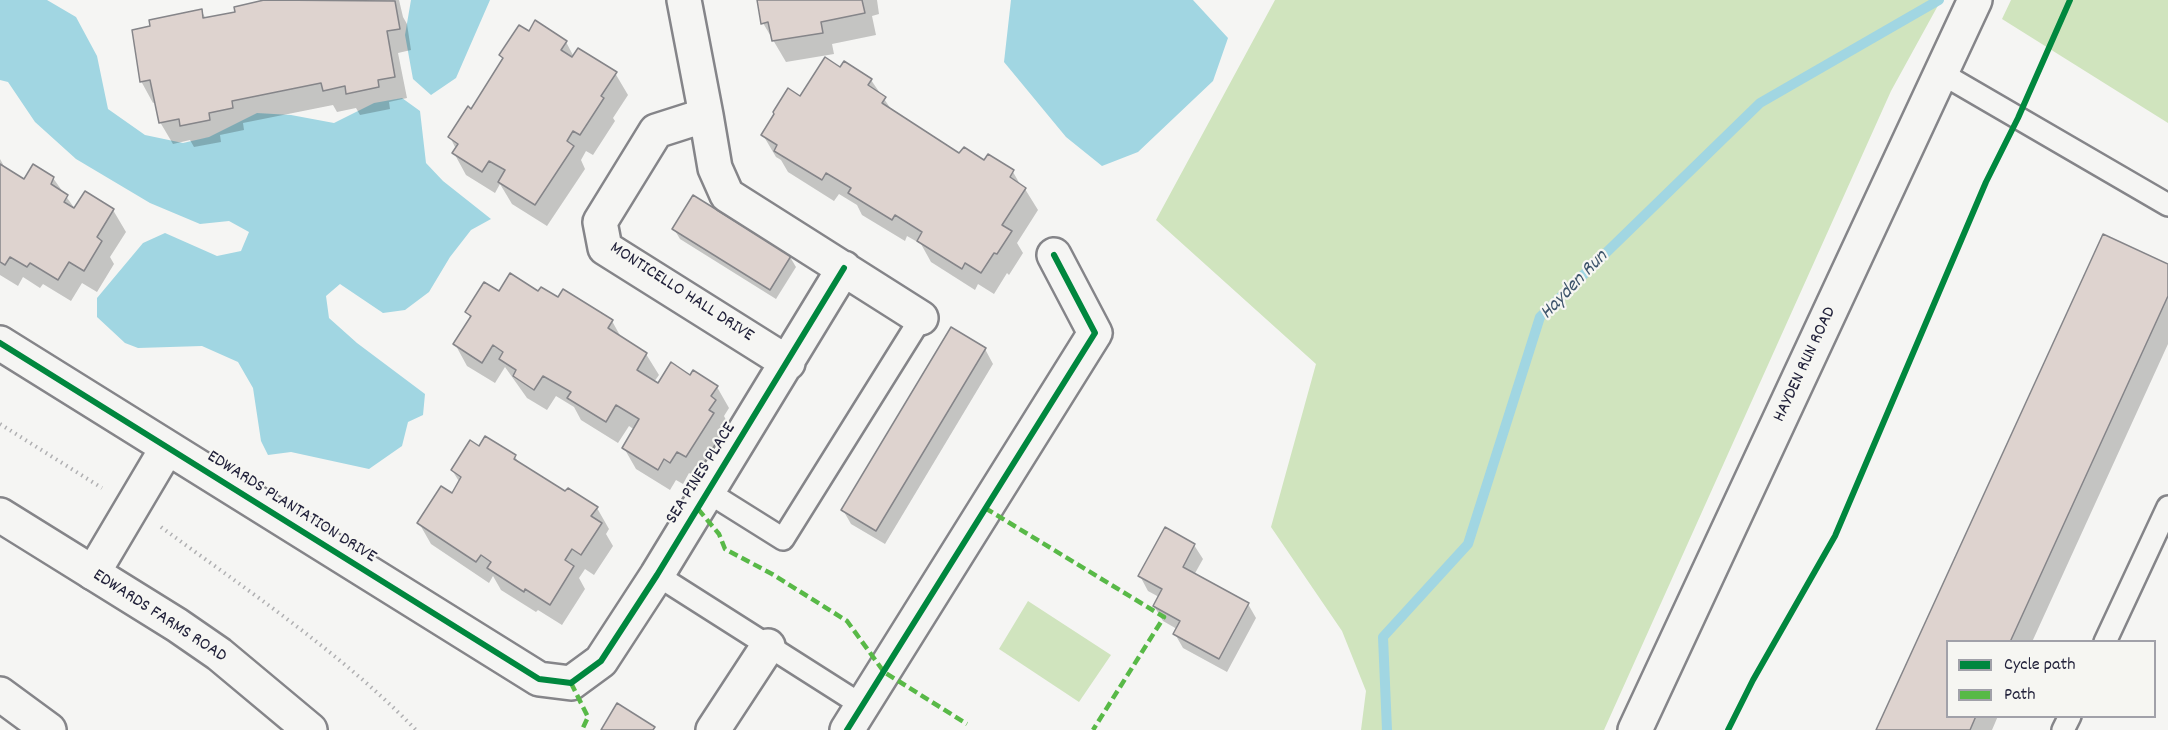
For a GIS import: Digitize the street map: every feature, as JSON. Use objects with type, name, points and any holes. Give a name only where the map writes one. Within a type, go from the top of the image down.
[{"type":"street","points":[[684,0],[715,168],[727,195],[921,318]]},
{"type":"street","name":"HAYDEN RUN ROAD","points":[[1635,730],[1975,0]]},
{"type":"street","name":"MONTICELLO HALL DRIVE","points":[[706,116],[656,130],[600,222],[605,248],[788,363]]},
{"type":"street","points":[[855,718],[1095,333],[1054,255]]},
{"type":"street","name":"SEA PINES PLACE","points":[[571,682],[601,661],[657,575],[844,268]]},
{"type":"street","name":"EDWARDS PLANTATION DRIVE","points":[[0,343],[539,679],[571,682]]},
{"type":"street","points":[[93,573],[167,448]]},
{"type":"street","name":"EDWARDS FARMS ROAD","points":[[0,515],[177,625],[219,654],[310,730]]},
{"type":"street","points":[[713,730],[768,646]]},
{"type":"street","points":[[0,694],[49,730]]},
{"type":"lane","points":[[1941,73],[2168,205]]},
{"type":"lane","points":[[708,492],[783,539],[921,318]]},
{"type":"lane","points":[[2106,640],[2168,507]]},
{"type":"lane","points":[[657,575],[768,646],[855,718]]},
{"type":"path","points":[[0,424],[132,507],[295,625],[397,711],[416,730]]},
{"type":"green space","points":[[1275,0],[1941,0],[1891,91],[1604,730],[1361,730],[1366,691],[1342,631],[1271,527],[1316,364],[1156,220]]},
{"type":"green space","points":[[2011,0],[2168,0],[2168,123],[2002,19]]},
{"type":"green space","points":[[1028,601],[1111,655],[1079,702],[999,649]]},
{"type":"water","points":[[0,0],[47,0],[76,17],[97,56],[108,109],[145,135],[183,143],[209,137],[257,113],[291,115],[334,123],[374,103],[402,98],[420,111],[426,163],[443,181],[491,219],[471,230],[450,257],[429,292],[405,310],[383,313],[340,284],[326,296],[329,318],[357,343],[425,394],[423,415],[408,422],[402,446],[369,469],[291,452],[268,455],[261,441],[253,388],[238,362],[202,346],[138,348],[125,343],[97,317],[97,298],[143,243],[165,233],[217,256],[241,251],[249,232],[229,221],[200,224],[150,203],[76,159],[35,122],[8,82],[0,80]]},
{"type":"water","points":[[411,0],[490,0],[456,78],[431,95],[413,79],[405,35]]},
{"type":"water","points":[[1011,0],[1193,0],[1228,38],[1213,81],[1138,152],[1102,166],[1066,137],[1004,62]]},
{"type":"building","points":[[264,0],[395,1],[400,29],[387,31],[395,77],[378,80],[379,87],[346,94],[345,86],[323,91],[321,83],[232,101],[233,108],[209,113],[210,120],[180,126],[179,119],[159,123],[150,80],[140,82],[132,30],[150,26],[149,20],[202,9],[203,18],[235,12],[234,7]]},
{"type":"building","points":[[757,0],[862,0],[865,13],[821,22],[823,33],[772,41],[768,22],[761,24]]},
{"type":"building","points":[[535,20],[567,41],[561,50],[572,57],[578,48],[617,72],[601,96],[604,98],[580,135],[573,131],[567,141],[574,146],[535,205],[498,182],[505,170],[489,161],[482,172],[452,153],[458,144],[448,137],[468,106],[471,109],[503,58],[499,55],[519,25],[529,31]]},
{"type":"building","points":[[825,57],[840,67],[844,61],[872,79],[868,85],[886,97],[882,103],[959,153],[964,147],[984,160],[988,154],[1014,170],[1010,177],[1026,188],[1002,225],[1012,231],[981,273],[965,263],[962,269],[917,241],[922,232],[895,215],[892,220],[848,193],[851,188],[826,173],[822,180],[774,151],[777,145],[761,135],[788,88],[800,96]]},
{"type":"building","points":[[0,164],[24,179],[33,164],[54,177],[51,184],[68,195],[64,202],[74,208],[85,191],[114,209],[97,237],[102,241],[84,271],[69,262],[58,280],[30,263],[27,267],[10,257],[5,265],[0,262]]},
{"type":"building","points":[[693,195],[791,256],[770,290],[672,229]]},
{"type":"building","points":[[2103,234],[2168,264],[2168,296],[2011,640],[1946,640],[1946,718],[1975,718],[1970,730],[1876,730]]},
{"type":"building","points":[[510,273],[538,291],[541,287],[558,297],[563,289],[613,320],[608,328],[647,353],[637,370],[658,383],[671,362],[690,375],[693,370],[718,386],[711,396],[716,400],[709,410],[714,413],[686,457],[677,452],[670,463],[664,459],[658,470],[622,448],[639,419],[616,405],[606,422],[567,398],[571,392],[543,376],[534,390],[513,376],[516,370],[499,359],[503,352],[493,345],[482,363],[453,344],[471,316],[465,312],[484,282],[499,291]]},
{"type":"building","points":[[951,327],[986,348],[876,531],[841,510]]},
{"type":"building","points":[[485,436],[516,455],[514,459],[565,491],[568,488],[598,507],[591,516],[602,523],[581,555],[572,549],[565,560],[574,566],[550,605],[525,589],[524,592],[487,568],[491,562],[481,555],[476,562],[417,523],[441,486],[452,493],[461,477],[451,470],[470,440],[479,446]]},
{"type":"building","points":[[1165,527],[1195,544],[1183,567],[1249,603],[1219,659],[1173,634],[1180,621],[1153,606],[1162,589],[1138,576]]},
{"type":"building","points":[[617,703],[655,727],[653,730],[601,730]]},
{"type":"waterway","name":"Hayden Run","points":[[1387,730],[1383,637],[1468,544],[1540,317],[1760,103],[1939,0]]},
{"type":"marked path","points":[[985,508],[1164,617],[1093,730]]},
{"type":"marked path","points":[[698,509],[719,534],[725,549],[772,574],[847,621],[884,672],[967,724]]},
{"type":"marked path","points":[[571,683],[588,717],[582,730]]},
{"type":"cycle path","points":[[1728,730],[1753,680],[1835,536],[1986,182],[2018,118],[2070,0]]},
{"type":"cycle path","points":[[847,730],[1095,333],[1054,255]]},
{"type":"cycle path","points":[[0,343],[539,679],[571,683],[601,661],[657,575],[844,268]]}]
